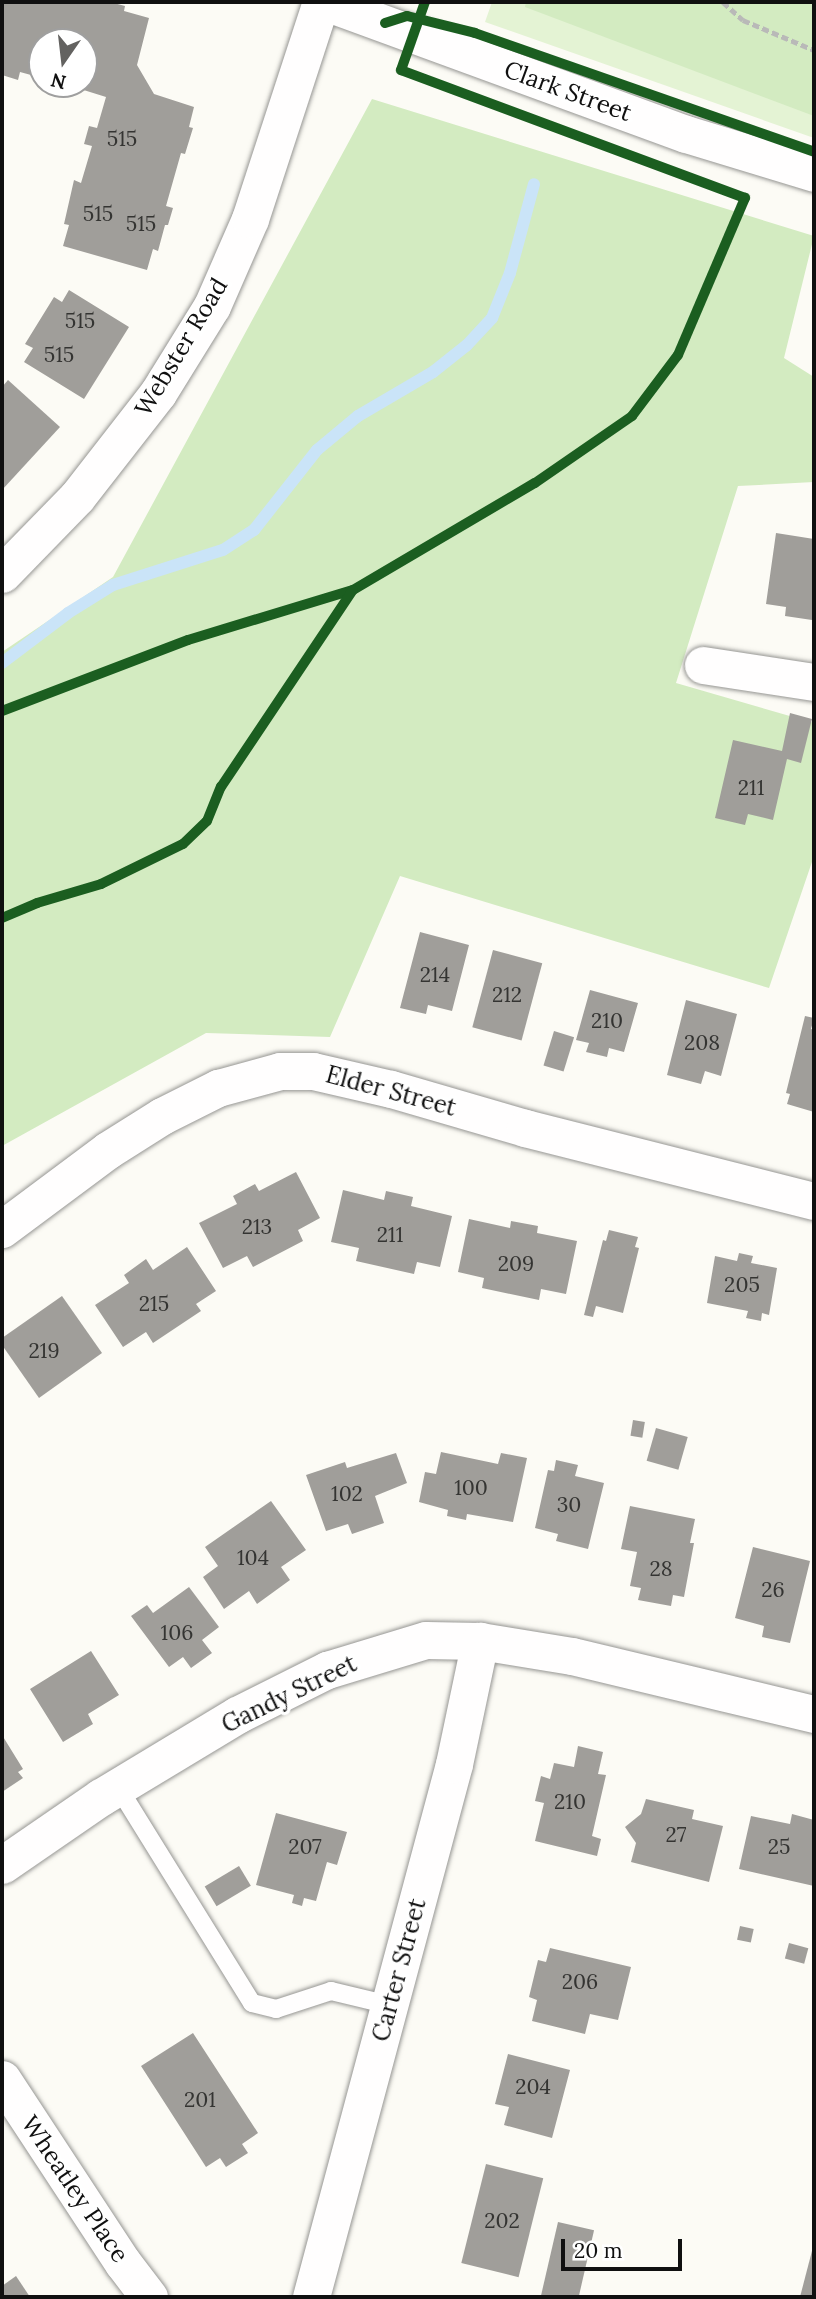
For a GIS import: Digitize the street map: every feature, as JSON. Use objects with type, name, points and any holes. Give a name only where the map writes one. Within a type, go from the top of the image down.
[{"type":"street","name":"Clark Street","points":[[323,2],[686,134],[814,173]]},
{"type":"street","name":"Webster Road","points":[[2,574],[77,497],[158,393],[212,306],[250,219],[323,2]]},
{"type":"street","points":[[703,664],[814,682]]},
{"type":"street","name":"Elder Street","points":[[2,1229],[108,1150],[162,1116],[218,1088],[281,1071],[313,1071],[391,1089],[525,1128],[814,1201]]},
{"type":"street","name":"Gandy Street","points":[[2,1865],[118,1787],[237,1716],[327,1670],[426,1640],[480,1641],[572,1656],[814,1714]]},
{"type":"street","name":"Carter Street","points":[[312,2297],[454,1763],[480,1641]]},
{"type":"street","name":"Wheatley Place","points":[[2,2079],[123,2263],[149,2297]]},
{"type":"lane","points":[[118,1787],[252,2003],[276,2009],[331,1991],[390,2005]]},
{"type":"path","points":[[723,2],[743,20],[814,50]]},
{"type":"green space","points":[[492,2],[814,2],[814,138],[485,22]]},
{"type":"green space","points":[[526,2],[814,2],[814,116],[525,7]]},
{"type":"green space","points":[[372,99],[814,236],[784,358],[814,377],[814,482],[738,486],[676,683],[814,723],[814,856],[769,988],[400,876],[330,1037],[206,1033],[2,1146],[2,652],[113,577]]},
{"type":"building","points":[[2,2],[110,2],[125,6],[124,11],[149,18],[137,65],[154,94],[194,107],[189,127],[193,128],[185,154],[181,153],[166,206],[173,208],[158,251],[153,249],[147,270],[63,246],[69,225],[64,224],[74,180],[81,183],[92,146],[84,144],[89,126],[97,128],[106,97],[98,94],[98,28],[28,28],[28,74],[20,72],[18,80],[2,75]]},
{"type":"building","points":[[69,290],[129,327],[84,399],[24,362],[33,348],[25,344],[54,297],[62,302]]},
{"type":"building","points":[[8,380],[60,427],[2,490],[2,387]]},
{"type":"building","points":[[776,533],[814,539],[812,620],[785,616],[786,607],[766,604]]},
{"type":"building","points":[[790,713],[812,719],[801,763],[787,759],[773,820],[748,814],[745,825],[715,818],[733,740],[782,751]]},
{"type":"building","points":[[420,932],[469,945],[452,1011],[428,1005],[426,1014],[400,1008]]},
{"type":"building","points":[[493,950],[542,963],[522,1040],[472,1027]]},
{"type":"building","points":[[590,990],[638,1003],[624,1052],[609,1048],[607,1057],[586,1052],[589,1043],[576,1040]]},
{"type":"building","points":[[686,1000],[737,1014],[721,1076],[705,1071],[701,1084],[667,1075]]},
{"type":"building","points":[[805,1016],[814,1018],[811,1029],[814,1030],[814,1112],[787,1104],[790,1094],[786,1093]]},
{"type":"building","points":[[554,1031],[574,1037],[564,1072],[543,1065]]},
{"type":"building","points":[[296,1172],[320,1218],[298,1230],[303,1241],[253,1267],[247,1256],[223,1268],[199,1223],[237,1204],[233,1196],[255,1184],[259,1191]]},
{"type":"building","points":[[343,1190],[384,1200],[386,1191],[413,1197],[411,1206],[452,1216],[440,1267],[417,1262],[414,1274],[356,1261],[359,1248],[331,1242]]},
{"type":"building","points":[[469,1219],[510,1228],[511,1221],[538,1226],[537,1233],[577,1241],[566,1294],[541,1289],[539,1300],[482,1288],[484,1278],[458,1272]]},
{"type":"building","points":[[609,1230],[638,1237],[635,1247],[639,1248],[623,1313],[596,1306],[593,1317],[584,1315],[603,1240],[606,1241]]},
{"type":"building","points":[[187,1247],[216,1291],[196,1304],[201,1311],[153,1343],[146,1332],[123,1347],[95,1305],[129,1283],[124,1275],[146,1259],[153,1270]]},
{"type":"building","points":[[739,1253],[753,1256],[751,1263],[777,1268],[769,1315],[762,1313],[761,1321],[746,1318],[748,1311],[707,1303],[715,1256],[737,1261]]},
{"type":"building","points":[[62,1296],[102,1353],[39,1398],[2,1345],[2,1338]]},
{"type":"building","points":[[633,1420],[645,1422],[642,1438],[630,1436]]},
{"type":"building","points":[[656,1428],[688,1437],[678,1470],[647,1461]]},
{"type":"building","points":[[441,1452],[498,1464],[501,1453],[527,1458],[513,1522],[467,1514],[466,1520],[447,1516],[448,1510],[419,1502],[425,1472],[436,1474]]},
{"type":"building","points":[[396,1453],[407,1483],[375,1496],[384,1523],[352,1534],[348,1524],[326,1531],[306,1475],[345,1462],[347,1468]]},
{"type":"building","points":[[556,1460],[578,1465],[575,1476],[604,1483],[588,1549],[556,1541],[558,1534],[535,1528],[548,1470],[554,1471]]},
{"type":"building","points":[[271,1501],[306,1550],[281,1567],[290,1580],[257,1604],[249,1591],[224,1609],[203,1577],[218,1566],[205,1547]]},
{"type":"building","points":[[630,1506],[695,1519],[690,1543],[694,1543],[684,1597],[673,1595],[671,1606],[638,1600],[641,1588],[630,1586],[637,1552],[621,1549]]},
{"type":"building","points":[[753,1547],[810,1561],[790,1643],[762,1637],[764,1626],[735,1618]]},
{"type":"building","points":[[189,1587],[219,1627],[202,1640],[212,1653],[191,1668],[183,1657],[169,1667],[131,1616],[147,1605],[153,1613]]},
{"type":"building","points":[[91,1651],[119,1695],[88,1714],[93,1724],[63,1742],[30,1689]]},
{"type":"building","points":[[2,1735],[23,1769],[18,1772],[23,1778],[2,1792]]},
{"type":"building","points":[[578,1746],[603,1752],[598,1774],[606,1775],[592,1836],[601,1839],[597,1856],[535,1841],[544,1803],[535,1801],[541,1776],[550,1779],[554,1763],[574,1767]]},
{"type":"building","points":[[646,1799],[694,1810],[692,1819],[723,1826],[709,1882],[631,1862],[636,1843],[625,1827],[641,1814]]},
{"type":"building","points":[[276,1813],[347,1832],[337,1865],[327,1862],[316,1901],[304,1898],[302,1906],[292,1903],[294,1895],[256,1885]]},
{"type":"building","points":[[792,1814],[814,1820],[814,1886],[739,1869],[751,1816],[790,1824]]},
{"type":"building","points":[[239,1866],[251,1886],[217,1906],[205,1887]]},
{"type":"building","points":[[740,1926],[754,1929],[751,1943],[737,1940]]},
{"type":"building","points":[[789,1943],[808,1948],[804,1964],[785,1958]]},
{"type":"building","points":[[550,1948],[631,1967],[618,2020],[590,2014],[585,2034],[532,2021],[537,2000],[529,1997],[538,1960],[546,1962]]},
{"type":"building","points":[[193,2033],[258,2133],[242,2144],[248,2153],[226,2167],[220,2158],[206,2167],[141,2066]]},
{"type":"building","points":[[508,2054],[570,2070],[552,2138],[504,2125],[509,2107],[495,2104]]},
{"type":"building","points":[[486,2164],[543,2178],[519,2277],[461,2263]]},
{"type":"building","points":[[558,2222],[594,2230],[579,2297],[541,2297]]},
{"type":"building","points":[[813,2247],[814,2297],[800,2297]]},
{"type":"building","points":[[16,2276],[30,2297],[2,2297],[2,2286]]},
{"type":"waterway","points":[[2,663],[68,613],[113,585],[223,550],[254,530],[317,450],[358,416],[433,372],[467,345],[492,318],[510,273],[534,184]]},
{"type":"cycle path","points":[[2,711],[188,640],[353,590],[535,483],[632,416],[678,355],[745,198],[401,70],[425,2]]},
{"type":"cycle path","points":[[385,23],[407,16],[475,33],[814,152]]},
{"type":"cycle path","points":[[2,918],[37,903],[101,884],[183,844],[207,821],[221,787],[353,590]]}]
